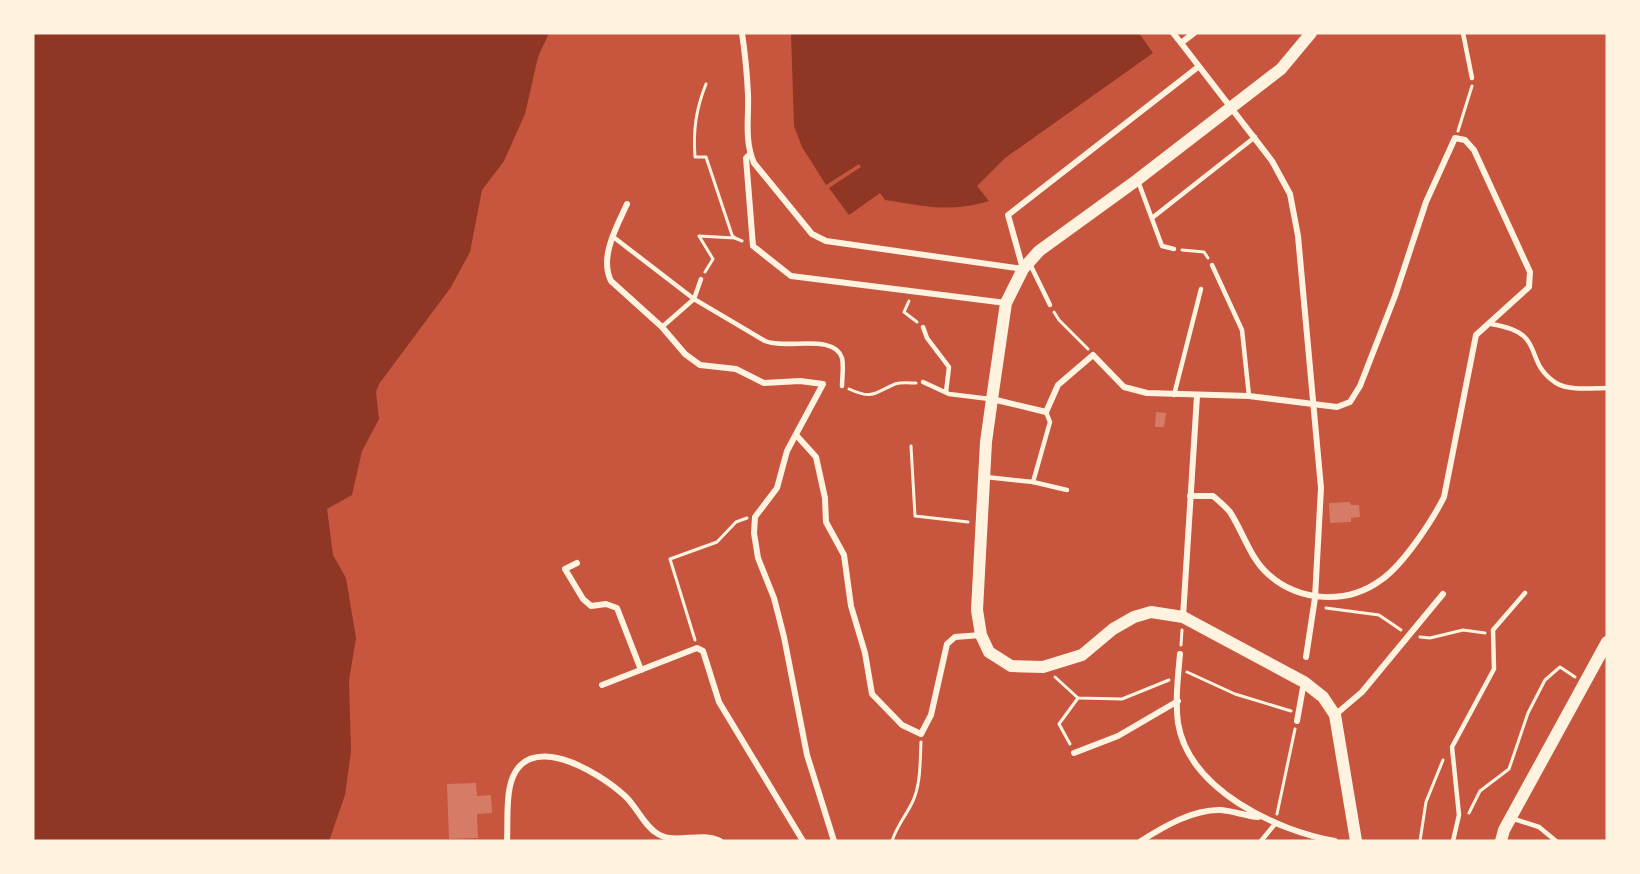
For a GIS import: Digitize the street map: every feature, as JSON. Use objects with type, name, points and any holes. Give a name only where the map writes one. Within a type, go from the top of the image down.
[{"type":"main road","points":[[1311,33],[1281,69],[1137,180],[1039,251],[1026,266],[1006,303],[992,399],[984,477],[977,610],[981,635],[989,652],[1001,661],[1028,668],[1043,667],[1082,655],[1113,629],[1134,617],[1151,612],[1183,617],[1304,682],[1323,697],[1335,716],[1356,841]]},
{"type":"main road","points":[[1501,841],[1511,818],[1607,642]]},
{"type":"street","points":[[742,33],[748,95],[746,133],[750,154],[754,163],[812,234],[826,241],[1026,266],[1008,215],[1198,67]]},
{"type":"street","points":[[1173,33],[1256,137],[1290,194],[1298,236],[1321,488],[1315,598],[1306,657]]},
{"type":"street","points":[[1181,43],[1194,33]]},
{"type":"street","points":[[992,399],[1046,412],[1058,385],[1093,355],[1124,387],[1147,393],[1250,396],[1336,407],[1350,402],[1360,386],[1395,296],[1426,202],[1455,138],[1465,140],[1474,150],[1530,272],[1529,287],[1491,324],[1476,335],[1444,497],[1432,521],[1384,579],[1370,588],[1336,597],[1315,598],[1282,584],[1267,574],[1255,558],[1229,511],[1213,496],[1190,496]]},
{"type":"street","points":[[750,154],[746,158],[753,246],[791,276],[1006,303]]},
{"type":"street","points":[[627,204],[612,236],[607,273],[611,281],[663,327],[685,354],[700,364],[736,369],[764,383],[800,381],[823,384],[787,451],[777,488],[755,517],[754,533],[758,558],[774,598],[807,755],[834,841]]},
{"type":"street","points":[[1183,617],[1197,396]]},
{"type":"street","points":[[796,436],[816,457],[825,498],[826,522],[844,555],[851,606],[865,653],[872,694],[902,725],[921,734],[931,715],[947,644],[955,637],[981,635]]},
{"type":"street","points":[[577,563],[565,569],[583,599],[591,606],[606,604],[617,608],[641,670]]},
{"type":"street","points":[[1335,716],[1362,692],[1443,594]]},
{"type":"street","points":[[602,685],[698,648],[704,651],[719,702],[803,841]]},
{"type":"street","points":[[1180,654],[1178,723],[1186,748],[1212,782],[1262,818],[1325,840],[1335,841]]},
{"type":"street","points":[[1296,721],[1304,682]]},
{"type":"street","points":[[1074,753],[1118,736],[1178,701]]},
{"type":"street","points":[[507,841],[510,786],[515,775],[526,761],[549,756],[560,757],[587,770],[624,795],[660,835],[669,838],[702,836],[720,841]]},
{"type":"street","points":[[1141,841],[1171,823],[1203,813],[1220,810],[1262,818]]},
{"type":"lane","points":[[1463,33],[1472,78]]},
{"type":"lane","points":[[1152,218],[1256,137]]},
{"type":"lane","points":[[1137,180],[1162,246],[1174,249]]},
{"type":"lane","points":[[612,236],[694,299],[742,329],[777,346],[826,343],[835,348],[842,358],[842,386]]},
{"type":"lane","points":[[1212,264],[1242,330],[1250,396]]},
{"type":"lane","points":[[1026,266],[1050,305]]},
{"type":"lane","points":[[663,327],[694,299],[701,279]]},
{"type":"lane","points":[[1174,395],[1201,290]]},
{"type":"lane","points":[[1491,324],[1509,327],[1527,336],[1541,367],[1556,383],[1568,387],[1607,388]]},
{"type":"lane","points":[[923,327],[927,338],[949,367],[946,392]]},
{"type":"lane","points":[[923,382],[946,392],[992,399]]},
{"type":"lane","points":[[1032,482],[1050,422],[1046,412]]},
{"type":"lane","points":[[984,477],[1032,482],[1067,490]]},
{"type":"lane","points":[[1453,841],[1459,814],[1452,747],[1494,669],[1493,630],[1525,593]]},
{"type":"lane","points":[[1511,818],[1539,827],[1556,841]]},
{"type":"lane","points":[[1261,841],[1275,824]]},
{"type":"path","points":[[1455,138],[1471,93],[1472,78]]},
{"type":"path","points":[[706,84],[697,109],[693,132],[695,157],[706,157],[732,235],[735,238]]},
{"type":"path","points":[[701,279],[712,259],[699,236],[735,238],[753,246]]},
{"type":"path","points":[[1174,249],[1204,252],[1212,264]]},
{"type":"path","points":[[913,291],[904,312],[923,327]]},
{"type":"path","points":[[1050,305],[1059,320],[1093,355]]},
{"type":"path","points":[[842,386],[863,396],[879,394],[897,383],[923,382]]},
{"type":"path","points":[[911,446],[915,516],[981,523]]},
{"type":"path","points":[[698,648],[670,559],[717,542],[736,522],[755,517]]},
{"type":"path","points":[[1314,607],[1379,615],[1409,636],[1430,638],[1463,630],[1485,633],[1494,657]]},
{"type":"path","points":[[1180,654],[1183,617]]},
{"type":"path","points":[[1043,667],[1078,698],[1122,699],[1179,672],[1235,694],[1298,713]]},
{"type":"path","points":[[1455,830],[1464,823],[1480,791],[1509,770],[1528,713],[1545,680],[1560,667],[1584,683]]},
{"type":"path","points":[[1074,753],[1059,724],[1078,698]]},
{"type":"path","points":[[1275,824],[1296,721]]},
{"type":"path","points":[[892,841],[897,825],[913,802],[920,767],[921,734]]},
{"type":"path","points":[[1420,841],[1426,802],[1444,758],[1452,747]]},
{"type":"shaded area","points":[[33,33],[549,33],[538,57],[525,114],[504,161],[482,190],[470,252],[451,287],[379,384],[376,392],[379,419],[362,451],[352,495],[327,509],[333,555],[346,578],[356,638],[349,680],[351,752],[345,795],[329,841],[33,841]]},
{"type":"shaded area","points":[[791,33],[1139,33],[1153,53],[1005,158],[977,186],[989,201],[949,208],[885,200],[880,193],[849,215],[829,188],[861,167],[859,164],[826,185],[802,147],[794,126]]},
{"type":"building","points":[[1156,412],[1166,413],[1164,427],[1155,427]]},
{"type":"building","points":[[1350,502],[1351,505],[1359,505],[1360,517],[1351,518],[1351,522],[1330,523],[1329,503]]},
{"type":"building","points":[[476,783],[477,796],[491,795],[492,813],[477,814],[478,838],[449,839],[447,784]]}]
